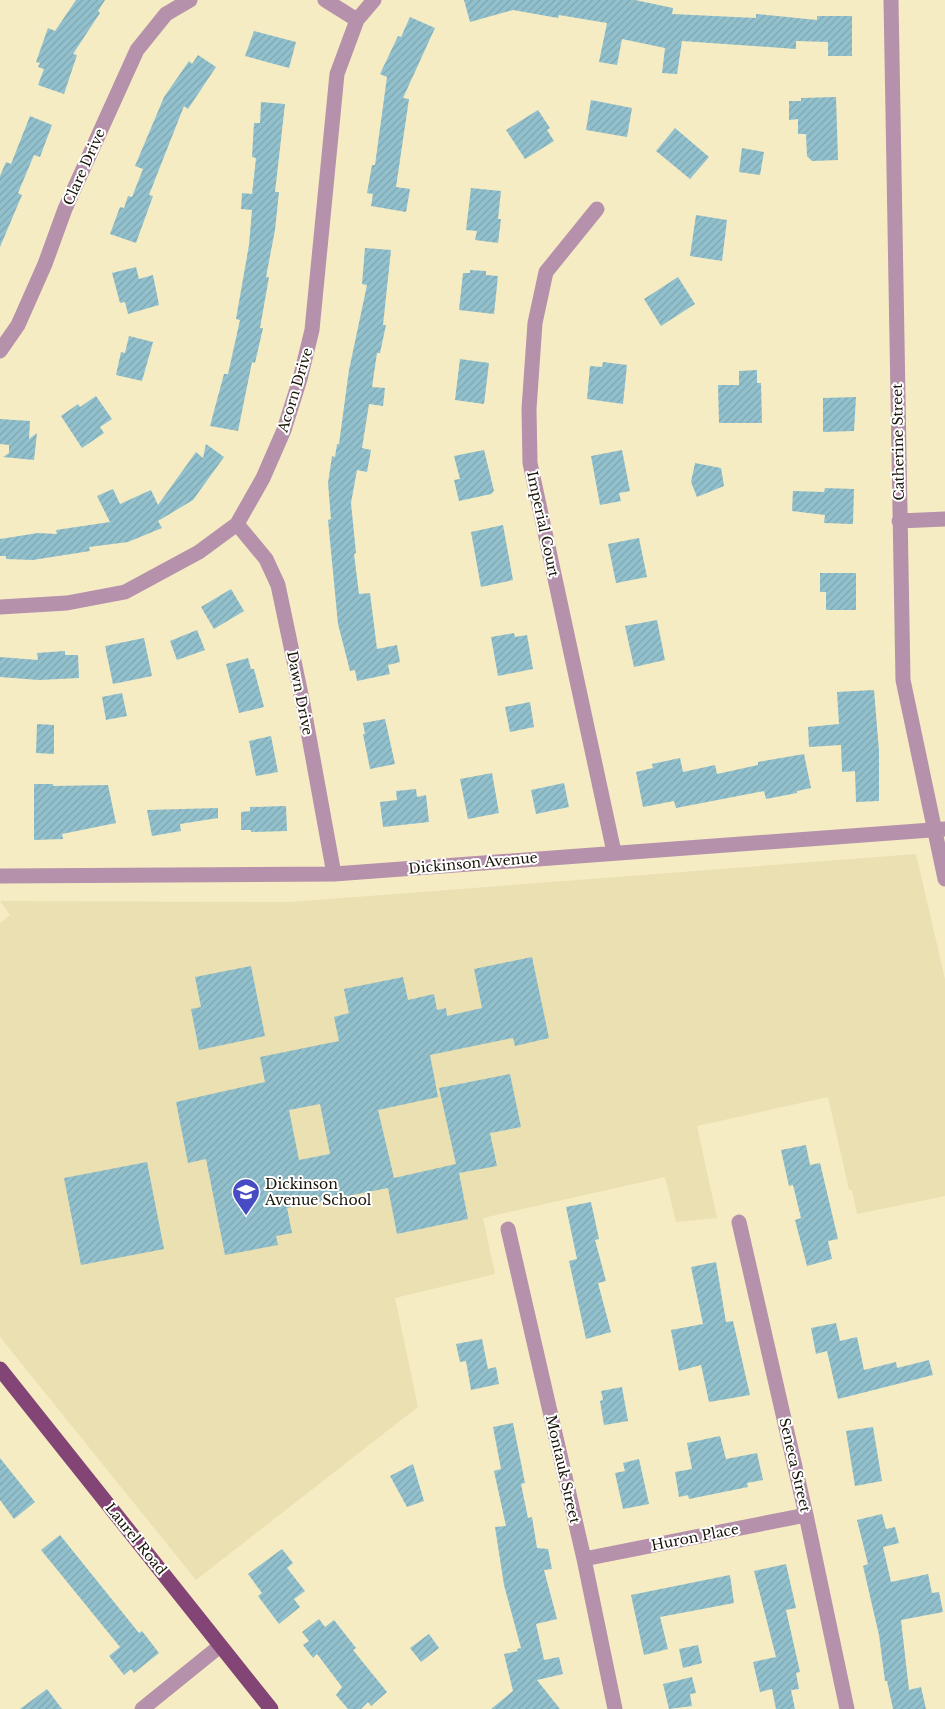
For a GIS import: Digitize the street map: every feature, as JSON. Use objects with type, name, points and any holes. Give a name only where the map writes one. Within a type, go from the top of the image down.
[{"type":"main road","name":"Laurel Road","points":[[0,1369],[271,1709]]},
{"type":"street","name":"Clare Drive","points":[[0,352],[18,326],[45,264],[65,209],[137,50],[166,14],[190,0]]},
{"type":"street","points":[[325,0],[357,20]]},
{"type":"street","name":"Acorn Drive","points":[[0,607],[14,608],[67,603],[125,592],[199,552],[237,524],[263,478],[284,430],[312,330],[337,74],[357,20],[374,0]]},
{"type":"street","name":"Catherine Street","points":[[891,0],[903,680],[940,829],[945,879]]},
{"type":"street","name":"Imperial Court","points":[[598,209],[546,272],[535,323],[529,409],[530,454],[614,852]]},
{"type":"street","points":[[900,521],[945,519]]},
{"type":"street","name":"Dawn Drive","points":[[237,524],[266,559],[278,585],[303,704],[334,874]]},
{"type":"street","name":"Dickinson Avenue","points":[[0,876],[334,874],[940,829]]},
{"type":"street","name":"Seneca Street","points":[[739,1222],[806,1515],[847,1709]]},
{"type":"street","name":"Montauk Street","points":[[508,1229],[584,1559],[615,1709]]},
{"type":"street","name":"Huron Place","points":[[584,1559],[806,1515]]},
{"type":"street","points":[[142,1709],[220,1646]]},
{"type":"shaded area","name":"Dickinson Avenue School","points":[[916,854],[945,979],[945,1196],[857,1214],[852,1190],[849,1190],[828,1097],[697,1126],[717,1218],[676,1222],[665,1177],[483,1218],[495,1274],[395,1298],[418,1407],[196,1580],[0,1337],[0,923],[10,915],[0,901],[290,902]]},
{"type":"building","points":[[76,0],[105,0],[98,11],[100,13],[73,54],[77,55],[64,94],[38,85],[44,69],[38,67],[40,63],[36,62],[48,28],[55,31]]},
{"type":"building","points":[[464,0],[635,0],[673,8],[672,14],[756,18],[756,14],[817,20],[817,16],[852,16],[852,56],[828,56],[828,42],[796,41],[796,49],[682,41],[677,74],[662,73],[665,48],[622,39],[617,65],[599,62],[607,23],[559,15],[558,18],[513,10],[470,22]]},
{"type":"building","points":[[410,17],[435,28],[403,98],[409,99],[396,187],[410,189],[406,212],[371,206],[373,194],[367,193],[372,165],[375,165],[387,77],[380,74],[398,36],[401,37]]},
{"type":"building","points":[[254,31],[296,42],[289,68],[245,56]]},
{"type":"building","points":[[198,55],[216,67],[188,109],[184,106],[149,195],[153,196],[136,243],[110,234],[120,207],[124,208],[128,196],[132,197],[143,169],[135,166],[164,97],[189,61],[192,64]]},
{"type":"building","points":[[836,97],[838,160],[812,161],[807,156],[806,134],[798,134],[798,119],[789,120],[789,101],[801,101],[801,98]]},
{"type":"building","points":[[591,100],[632,108],[627,137],[586,130]]},
{"type":"building","points":[[261,102],[285,104],[275,192],[279,192],[275,230],[266,277],[269,277],[260,328],[263,328],[255,363],[252,362],[238,431],[210,426],[224,374],[228,374],[240,320],[236,319],[249,245],[252,210],[241,209],[242,193],[252,194],[256,158],[252,157],[254,123],[260,123]]},
{"type":"building","points":[[538,110],[550,128],[547,130],[554,141],[525,159],[506,130]]},
{"type":"building","points":[[30,116],[52,125],[40,157],[34,155],[18,193],[22,195],[0,247],[0,176],[6,162],[11,164]]},
{"type":"building","points":[[675,128],[709,157],[690,179],[656,151]]},
{"type":"building","points":[[742,148],[764,152],[760,175],[739,172]]},
{"type":"building","points":[[471,188],[501,191],[498,219],[501,219],[498,243],[475,240],[477,231],[466,230]]},
{"type":"building","points":[[696,215],[727,220],[722,261],[690,256]]},
{"type":"building","points":[[365,248],[391,250],[383,325],[386,325],[380,353],[377,353],[372,387],[385,388],[383,406],[369,404],[362,448],[371,450],[367,472],[357,470],[351,503],[356,553],[354,554],[359,594],[370,593],[377,649],[397,645],[400,662],[388,665],[390,674],[357,681],[355,670],[350,671],[338,624],[328,520],[331,519],[328,483],[332,456],[335,457],[337,444],[339,444],[349,370],[367,285],[362,284]]},
{"type":"building","points":[[136,267],[139,279],[153,275],[159,305],[128,314],[125,302],[120,303],[112,273]]},
{"type":"building","points":[[470,270],[486,271],[486,275],[498,276],[494,314],[459,310],[463,273],[470,273]]},
{"type":"building","points":[[678,277],[695,304],[661,326],[644,299]]},
{"type":"building","points":[[129,336],[153,342],[142,381],[116,375],[121,352],[125,353]]},
{"type":"building","points":[[460,359],[489,363],[484,404],[455,400]]},
{"type":"building","points":[[603,362],[627,365],[623,404],[587,399],[590,366],[602,367]]},
{"type":"building","points":[[757,370],[757,383],[761,383],[762,423],[719,423],[718,385],[739,385],[739,371]]},
{"type":"building","points":[[96,396],[112,419],[100,427],[104,433],[82,448],[61,416],[78,404],[80,407]]},
{"type":"building","points":[[856,397],[854,431],[823,432],[823,398]]},
{"type":"building","points":[[0,419],[30,421],[29,439],[37,433],[34,460],[3,457],[9,453],[9,445],[0,444]]},
{"type":"building","points":[[206,444],[224,457],[193,500],[158,521],[162,528],[128,542],[89,547],[90,551],[33,560],[6,559],[6,556],[0,556],[0,539],[38,533],[57,534],[56,530],[110,522],[97,496],[113,489],[120,504],[151,490],[158,505],[196,452],[203,458]]},
{"type":"building","points":[[484,450],[494,491],[491,494],[459,501],[454,480],[460,479],[454,456]]},
{"type":"building","points":[[622,450],[630,491],[619,493],[621,501],[600,505],[591,456]]},
{"type":"building","points":[[695,463],[721,468],[724,486],[697,497],[691,482]]},
{"type":"building","points":[[825,488],[854,489],[853,524],[824,523],[825,515],[792,511],[793,491],[824,492]]},
{"type":"building","points":[[503,525],[513,580],[481,587],[471,532]]},
{"type":"building","points":[[639,538],[647,577],[616,583],[608,544]]},
{"type":"building","points":[[820,573],[856,573],[856,610],[826,610],[826,592],[820,592]]},
{"type":"building","points":[[231,589],[244,611],[214,629],[201,607]]},
{"type":"building","points":[[657,620],[665,660],[634,667],[625,626]]},
{"type":"building","points":[[197,630],[205,650],[177,660],[170,641]]},
{"type":"building","points":[[514,633],[515,637],[527,635],[533,669],[498,676],[491,637]]},
{"type":"building","points":[[144,638],[152,676],[113,684],[105,646]]},
{"type":"building","points":[[65,651],[65,655],[78,655],[79,678],[39,680],[0,677],[0,657],[38,660],[37,653]]},
{"type":"building","points":[[248,658],[251,669],[254,669],[264,707],[239,713],[226,664]]},
{"type":"building","points":[[874,690],[879,751],[879,801],[856,802],[855,771],[842,772],[841,745],[809,747],[808,727],[839,724],[837,692]]},
{"type":"building","points":[[122,693],[127,716],[106,720],[102,697]]},
{"type":"building","points":[[530,702],[534,727],[510,732],[505,707]]},
{"type":"building","points":[[385,719],[395,764],[370,769],[363,734],[365,734],[363,723]]},
{"type":"building","points":[[37,724],[54,725],[54,754],[36,753]]},
{"type":"building","points":[[271,736],[278,772],[256,776],[249,741]]},
{"type":"building","points":[[804,754],[811,788],[797,791],[797,793],[766,799],[764,791],[676,808],[674,801],[643,807],[636,772],[653,768],[652,764],[680,758],[683,772],[715,765],[717,774],[758,765],[758,762]]},
{"type":"building","points":[[492,773],[499,813],[468,819],[460,779]]},
{"type":"building","points":[[564,783],[569,807],[536,814],[531,790]]},
{"type":"building","points":[[34,784],[53,784],[53,786],[108,785],[116,823],[62,834],[63,839],[34,840]]},
{"type":"building","points":[[416,789],[417,797],[426,795],[429,822],[383,827],[380,802],[397,800],[396,791]]},
{"type":"building","points":[[286,806],[287,831],[251,832],[251,830],[241,830],[241,812],[250,811],[250,807]]},
{"type":"building","points":[[218,808],[218,818],[180,824],[181,831],[152,836],[147,810]]},
{"type":"building","points":[[532,957],[549,1038],[515,1046],[513,1038],[430,1055],[438,1097],[378,1110],[394,1178],[456,1164],[439,1088],[510,1074],[521,1127],[490,1133],[497,1166],[459,1173],[468,1219],[397,1234],[388,1188],[287,1208],[292,1233],[276,1236],[278,1245],[225,1255],[206,1159],[188,1163],[176,1102],[265,1082],[260,1057],[339,1041],[334,1017],[349,1013],[344,989],[403,977],[408,1000],[434,994],[437,1010],[446,1008],[447,1016],[482,1008],[474,969]],"holes":[[[320,1104],[330,1154],[299,1160],[289,1110]]]},
{"type":"building","points":[[251,966],[265,1036],[199,1050],[191,1009],[201,1007],[195,977]]},
{"type":"building","points":[[806,1145],[810,1165],[820,1163],[838,1239],[828,1241],[832,1259],[807,1266],[795,1220],[801,1218],[793,1185],[789,1186],[781,1150]]},
{"type":"building","points":[[147,1162],[164,1249],[81,1265],[64,1178]]},
{"type":"building","points":[[591,1202],[599,1239],[595,1240],[606,1281],[598,1283],[611,1332],[586,1339],[569,1261],[577,1259],[566,1207]]},
{"type":"building","points":[[716,1262],[726,1322],[733,1321],[750,1395],[709,1402],[701,1365],[679,1371],[671,1330],[703,1324],[691,1267]]},
{"type":"building","points":[[836,1323],[840,1341],[857,1337],[864,1370],[896,1362],[897,1368],[929,1360],[933,1375],[838,1399],[827,1351],[816,1354],[811,1328]]},
{"type":"building","points":[[482,1339],[488,1369],[496,1367],[499,1384],[471,1390],[466,1361],[460,1362],[456,1344]]},
{"type":"building","points":[[622,1387],[628,1421],[604,1425],[600,1401],[603,1400],[601,1391]]},
{"type":"building","points":[[513,1423],[525,1483],[521,1484],[528,1518],[532,1517],[537,1548],[548,1549],[552,1569],[544,1570],[557,1619],[536,1624],[544,1660],[559,1657],[563,1674],[537,1680],[560,1709],[491,1709],[513,1691],[504,1654],[518,1651],[517,1649],[521,1648],[504,1585],[495,1527],[506,1526],[494,1471],[501,1469],[493,1427]]},
{"type":"building","points":[[873,1427],[882,1481],[855,1486],[846,1431]]},
{"type":"building","points":[[720,1436],[726,1459],[757,1453],[763,1480],[747,1483],[748,1487],[689,1499],[688,1495],[679,1497],[675,1472],[692,1469],[687,1443]]},
{"type":"building","points":[[0,1458],[35,1502],[14,1519],[0,1500]]},
{"type":"building","points":[[639,1459],[649,1504],[623,1509],[615,1473],[625,1471],[623,1463]]},
{"type":"building","points":[[413,1464],[424,1501],[407,1507],[390,1476]]},
{"type":"building","points":[[882,1514],[886,1529],[895,1527],[899,1543],[883,1547],[891,1582],[928,1574],[932,1593],[939,1592],[943,1612],[901,1620],[909,1690],[921,1687],[926,1709],[893,1709],[887,1681],[885,1681],[879,1635],[863,1566],[868,1564],[857,1520]]},
{"type":"building","points":[[60,1535],[139,1633],[142,1631],[159,1653],[134,1673],[131,1669],[124,1675],[109,1656],[120,1647],[41,1550]]},
{"type":"building","points":[[282,1549],[293,1563],[287,1568],[305,1591],[294,1599],[300,1607],[279,1624],[258,1596],[262,1593],[248,1574]]},
{"type":"building","points":[[786,1564],[796,1608],[786,1610],[800,1672],[796,1673],[799,1689],[791,1690],[795,1709],[776,1709],[772,1689],[760,1692],[753,1662],[776,1657],[754,1571]]},
{"type":"building","points":[[730,1575],[734,1603],[660,1617],[668,1649],[644,1655],[631,1595]]},
{"type":"building","points":[[319,1619],[325,1627],[334,1620],[356,1648],[353,1650],[387,1692],[371,1706],[368,1702],[361,1709],[348,1709],[336,1695],[342,1687],[317,1654],[313,1658],[303,1645],[309,1641],[302,1632]]},
{"type":"building","points":[[429,1634],[439,1648],[421,1662],[410,1648]]},
{"type":"building","points":[[698,1645],[702,1663],[683,1668],[679,1649]]},
{"type":"building","points":[[692,1677],[696,1693],[690,1694],[692,1706],[669,1709],[663,1684]]},
{"type":"building","points":[[47,1689],[62,1709],[20,1709]]},
{"type":"place","name":"Dickinson Avenue School","points":[[246,1216]]}]
